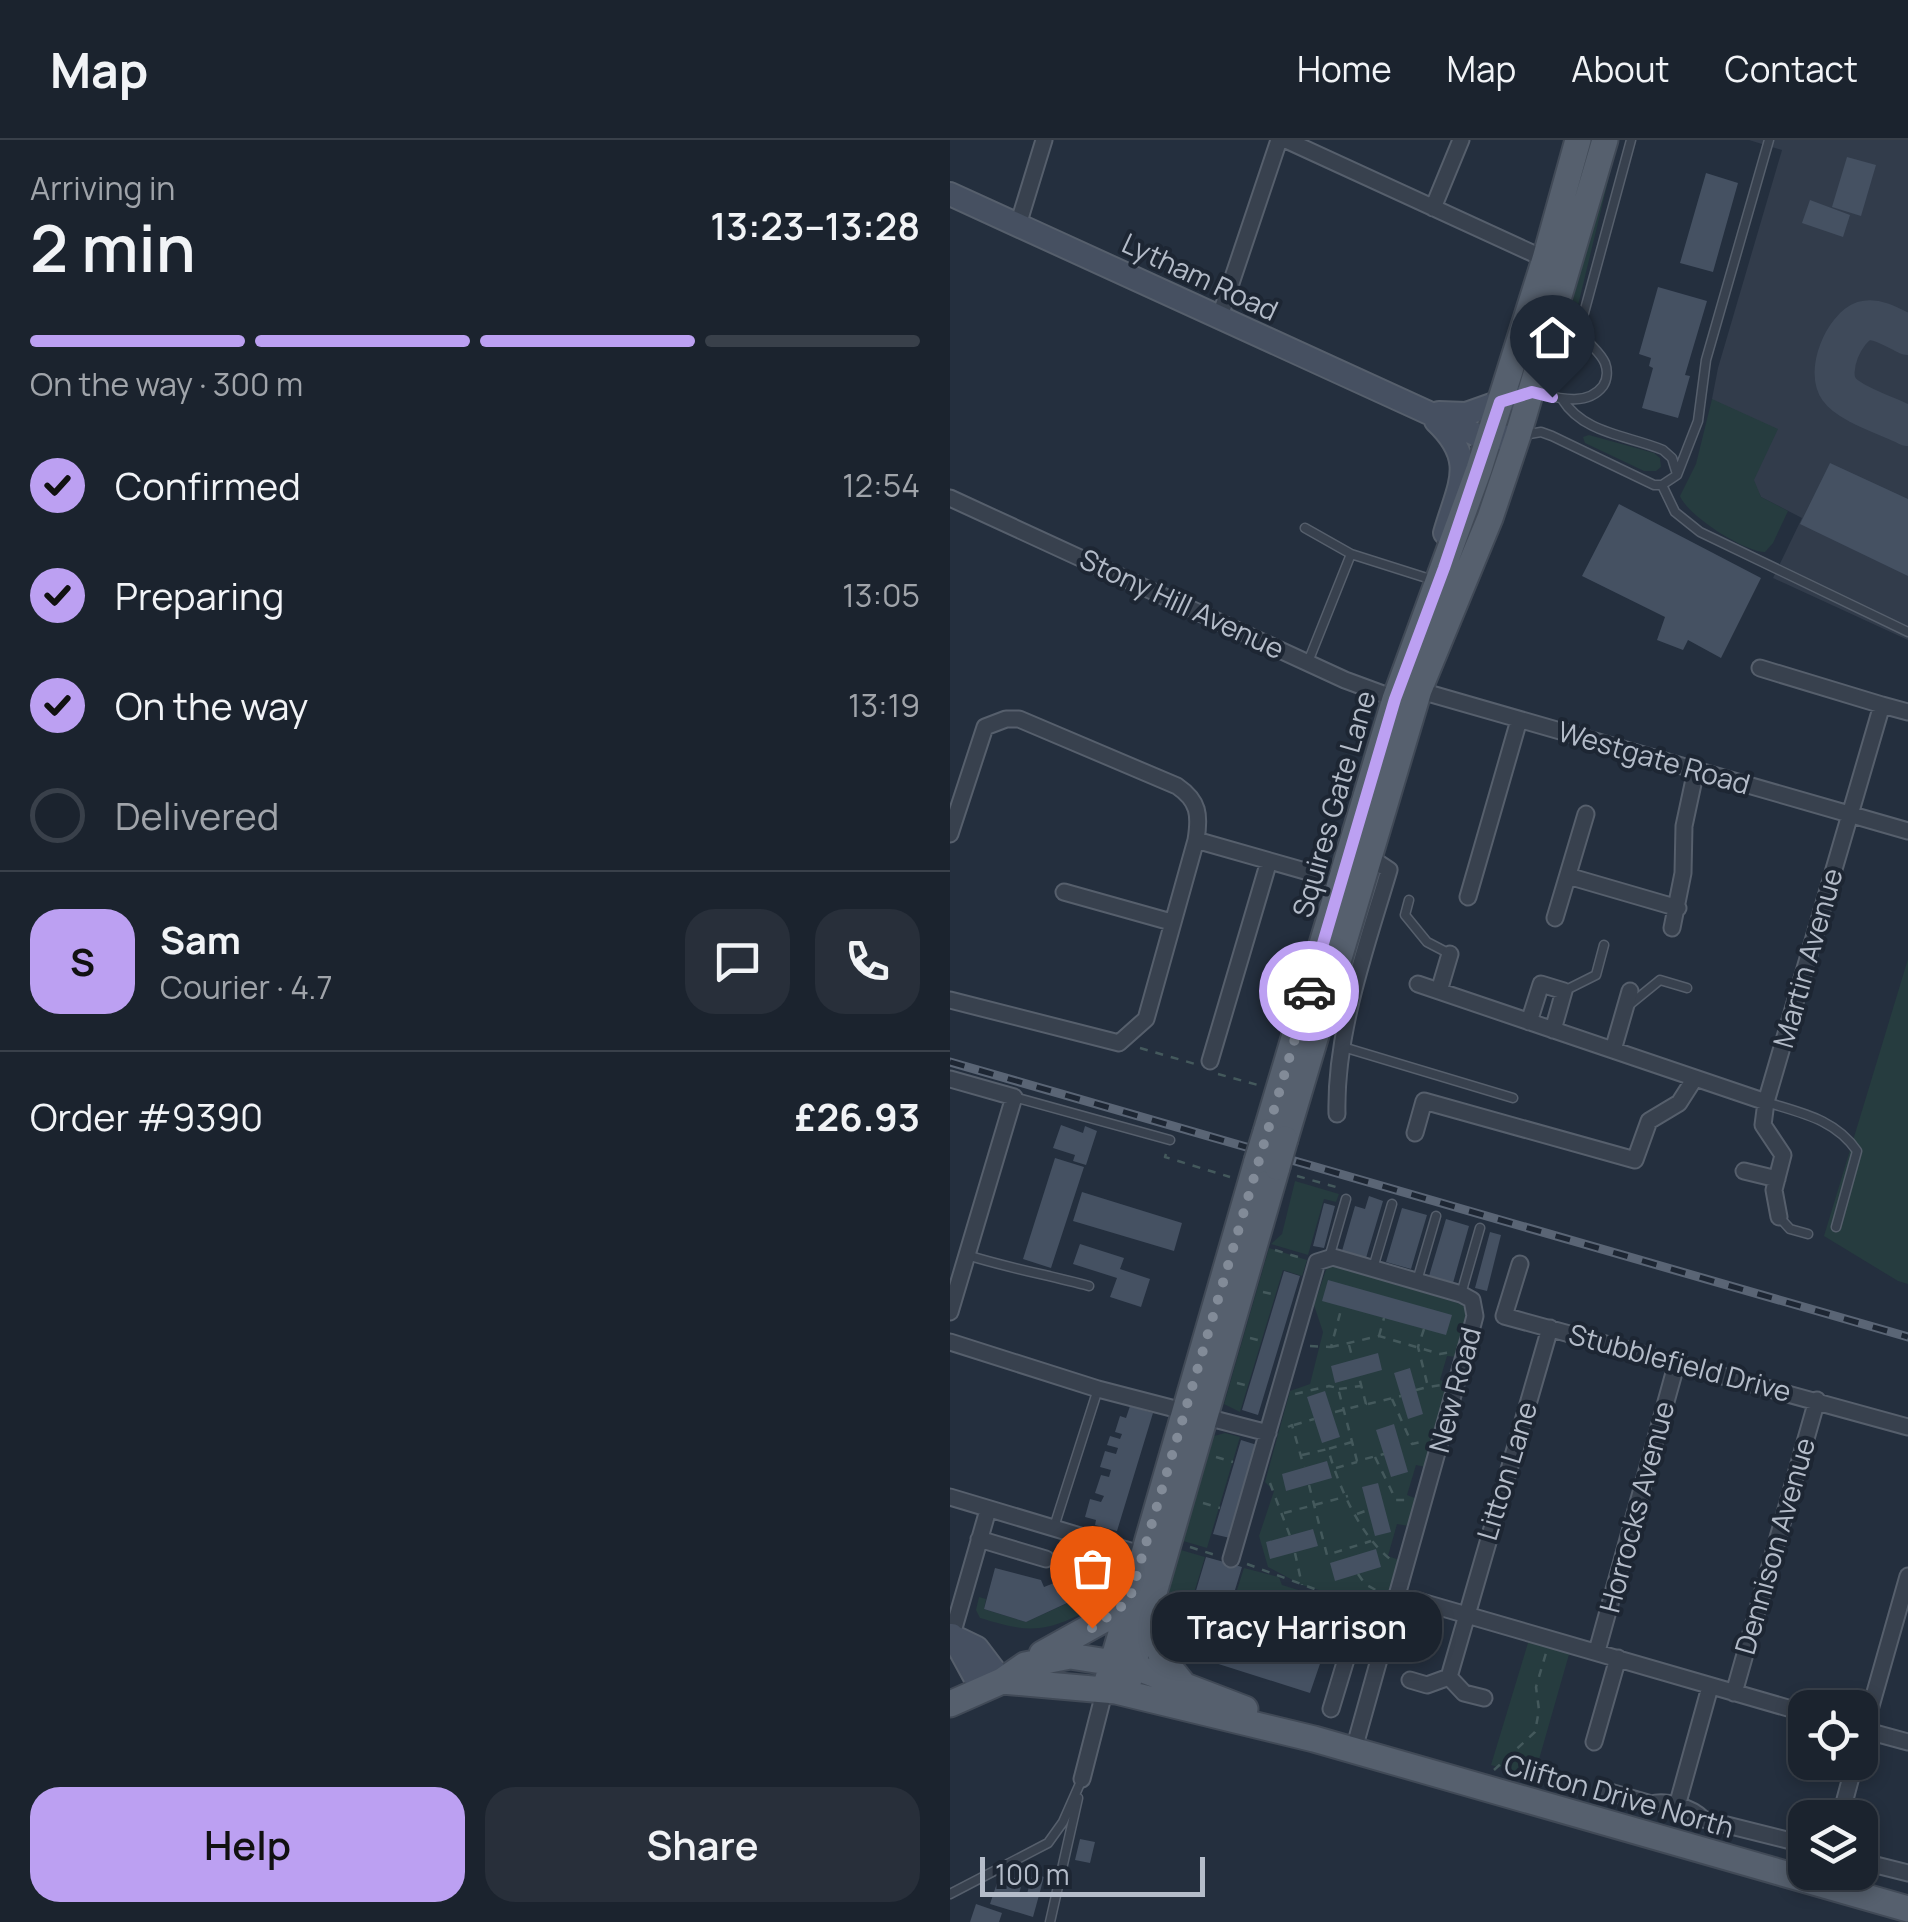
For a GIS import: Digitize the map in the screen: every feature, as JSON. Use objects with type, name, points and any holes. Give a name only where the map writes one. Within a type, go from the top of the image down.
[{"type":"main road","name":"Squires Gate Lane","points":[[1115,1691],[1158,1552],[1194,1415],[1276,1167],[1276,1136],[1441,575],[1500,402],[1578,140]]},
{"type":"main road","name":"Squires Gate Lane","points":[[1407,695],[1490,518],[1532,392],[1605,140]]},
{"type":"main road","name":"Lytham Road","points":[[950,194],[1488,440]]},
{"type":"main road","name":"Lytham Road","points":[[1426,412],[1466,414],[1532,392]]},
{"type":"main road","points":[[1426,412],[1452,437],[1462,457],[1461,476],[1437,559],[1441,575]]},
{"type":"main road","points":[[1488,440],[1518,435]]},
{"type":"main road","name":"Squires Gate Lane","points":[[1140,1602],[1160,1652],[1182,1684]]},
{"type":"main road","points":[[950,1704],[992,1686],[1140,1602]]},
{"type":"main road","points":[[951,1635],[992,1686]]},
{"type":"main road","name":"Clifton Drive North","points":[[1025,1665],[1070,1656],[1122,1664],[1182,1684],[1314,1739]]},
{"type":"main road","name":"Clifton Drive North","points":[[992,1686],[1115,1691],[1354,1749],[1788,1869]]},
{"type":"main road","name":"Clifton Drive North","points":[[1854,1890],[1908,1910]]},
{"type":"street","points":[[1018,226],[1044,140]]},
{"type":"street","points":[[1219,319],[1282,140],[1545,259]]},
{"type":"street","points":[[1433,208],[1462,140]]},
{"type":"street","name":"Stony Hill Avenue","points":[[950,498],[1308,662],[1407,695]]},
{"type":"street","points":[[1808,682],[1813,665]]},
{"type":"street","points":[[1760,668],[1908,712]]},
{"type":"street","name":"Westgate Road","points":[[1407,695],[1519,720],[1908,831]]},
{"type":"street","name":"Martin Avenue","points":[[1766,1102],[1882,705]]},
{"type":"street","points":[[950,834],[978,742],[985,728],[1006,719],[1019,720],[1177,786],[1193,798],[1198,810],[1196,840],[1146,1019],[1134,1032],[1119,1042],[950,1000]]},
{"type":"street","points":[[1468,897],[1519,720]]},
{"type":"street","points":[[1672,928],[1684,873],[1684,826],[1696,770]]},
{"type":"street","points":[[1555,918],[1586,814]]},
{"type":"street","points":[[1196,840],[1352,884]]},
{"type":"street","points":[[1337,1114],[1343,1047],[1389,870],[1361,852]]},
{"type":"street","points":[[1210,1061],[1268,861]]},
{"type":"street","points":[[1568,876],[1678,908]]},
{"type":"street","points":[[1064,892],[1171,922]]},
{"type":"street","points":[[1439,991],[1450,954]]},
{"type":"street","points":[[1418,984],[1766,1102],[1762,1125],[1782,1155],[1774,1190],[1779,1217]]},
{"type":"street","points":[[1529,1022],[1540,984],[1564,991],[1553,1030]]},
{"type":"street","points":[[1613,1050],[1630,991]]},
{"type":"street","points":[[1415,1133],[1424,1101],[1635,1160],[1648,1121],[1679,1103],[1695,1078]]},
{"type":"street","points":[[950,1079],[1014,1097],[960,1262],[950,1312]]},
{"type":"street","points":[[1744,1170],[1777,1179]]},
{"type":"street","points":[[1231,1559],[1315,1266],[1329,1258]]},
{"type":"street","name":"New Road","points":[[1329,1258],[1461,1294],[1472,1300],[1475,1308],[1354,1749]]},
{"type":"street","name":"Stubblefield Drive","points":[[1520,1264],[1504,1316],[1908,1427]]},
{"type":"street","name":"Litton Lane","points":[[1448,1677],[1550,1328]]},
{"type":"street","points":[[950,1342],[1194,1415],[1269,1428]]},
{"type":"street","name":"Horrocks Avenue","points":[[1597,1651],[1677,1362]]},
{"type":"street","name":"Dennison Avenue","points":[[1734,1693],[1816,1400]]},
{"type":"street","points":[[950,1497],[1054,1528],[1158,1552]]},
{"type":"street","points":[[951,1635],[988,1510]]},
{"type":"street","points":[[979,1539],[1046,1559]]},
{"type":"street","points":[[1874,1690],[1908,1576]]},
{"type":"street","points":[[1414,1600],[1788,1708]]},
{"type":"street","points":[[1331,1709],[1355,1631],[1357,1608]]},
{"type":"street","points":[[1306,1617],[1355,1631]]},
{"type":"street","points":[[1348,1655],[1378,1664]]},
{"type":"street","points":[[1594,1742],[1618,1658]]},
{"type":"street","points":[[1410,1680],[1427,1684],[1448,1677],[1464,1693],[1484,1698]]},
{"type":"street","points":[[1678,1806],[1710,1687]]},
{"type":"street","name":"Squires Gate Lane","points":[[1082,1779],[1115,1691]]},
{"type":"street","points":[[1878,1738],[1908,1742]]},
{"type":"street","points":[[1606,1791],[1651,1804],[1656,1801],[1678,1806],[1702,1818],[1787,1840]]},
{"type":"street","points":[[1878,1866],[1908,1873]]},
{"type":"lane","points":[[1532,392],[1562,400],[1588,398],[1607,379],[1605,364],[1588,344],[1580,324],[1631,140]]},
{"type":"lane","points":[[1518,435],[1542,432],[1644,482],[1662,485],[1677,475],[1698,422],[1706,360],[1767,140]]},
{"type":"lane","points":[[1562,400],[1573,416],[1587,425],[1663,450],[1676,464],[1677,475]]},
{"type":"lane","points":[[1662,485],[1674,512],[1700,532],[1908,632]]},
{"type":"lane","points":[[1305,528],[1351,554],[1441,575]]},
{"type":"lane","points":[[1308,662],[1351,554]]},
{"type":"lane","points":[[1408,900],[1405,916],[1427,942],[1450,954]]},
{"type":"lane","points":[[1564,991],[1596,975],[1604,945]]},
{"type":"lane","points":[[1625,1009],[1660,980],[1688,988]]},
{"type":"lane","points":[[1343,1047],[1513,1098]]},
{"type":"lane","points":[[1014,1097],[1170,1140]]},
{"type":"lane","points":[[1766,1102],[1832,1124],[1857,1151],[1836,1227]]},
{"type":"lane","points":[[1329,1258],[1346,1199]]},
{"type":"lane","points":[[1373,1268],[1392,1204]]},
{"type":"lane","points":[[1417,1281],[1436,1216]]},
{"type":"lane","points":[[1779,1217],[1790,1229],[1808,1234]]},
{"type":"lane","points":[[1461,1294],[1480,1228]]},
{"type":"lane","points":[[960,1262],[1089,1286]]},
{"type":"lane","points":[[1054,1528],[1098,1389]]},
{"type":"lane","points":[[950,1894],[1048,1842],[1063,1822],[1082,1779]]},
{"type":"lane","points":[[1050,1922],[1082,1779]]},
{"type":"path","points":[[1119,1042],[1208,1068],[1210,1061]]},
{"type":"path","points":[[1230,1078],[1262,1087]]},
{"type":"path","points":[[1170,1140],[1165,1157],[1235,1178]]},
{"type":"path","points":[[1276,1167],[1337,1185]]},
{"type":"path","points":[[1269,1248],[1307,1260]]},
{"type":"path","points":[[1257,1290],[1276,1295]]},
{"type":"path","points":[[1331,1347],[1342,1306]]},
{"type":"path","points":[[1378,1336],[1384,1318]]},
{"type":"path","points":[[1424,1329],[1418,1347],[1428,1387]]},
{"type":"path","points":[[1294,1342],[1318,1348],[1378,1336],[1440,1354],[1465,1355]]},
{"type":"path","points":[[1349,1343],[1354,1360]]},
{"type":"path","points":[[1359,1376],[1366,1404]]},
{"type":"path","points":[[1416,1390],[1445,1385],[1456,1388]]},
{"type":"path","points":[[1279,1394],[1288,1396],[1329,1386],[1362,1386]]},
{"type":"path","points":[[1338,1388],[1357,1462]]},
{"type":"path","points":[[1335,1412],[1401,1396]]},
{"type":"path","points":[[1392,1398],[1412,1444]]},
{"type":"path","points":[[1269,1428],[1286,1428],[1314,1419]]},
{"type":"path","points":[[1292,1426],[1304,1468]]},
{"type":"path","points":[[1401,1448],[1434,1439],[1441,1441]]},
{"type":"path","points":[[1300,1455],[1352,1442]]},
{"type":"path","points":[[1328,1449],[1372,1541],[1388,1558],[1406,1564]]},
{"type":"path","points":[[1334,1468],[1384,1454]]},
{"type":"path","points":[[1374,1456],[1396,1500]]},
{"type":"path","points":[[1254,1478],[1273,1483],[1290,1536]]},
{"type":"path","points":[[1310,1484],[1327,1555],[1372,1541]]},
{"type":"path","points":[[1283,1514],[1348,1496]]},
{"type":"path","points":[[1386,1504],[1404,1498],[1423,1504]]},
{"type":"path","points":[[1356,1514],[1368,1510]]},
{"type":"path","points":[[1348,1548],[1351,1557]]},
{"type":"path","points":[[1158,1552],[1231,1559],[1357,1608]]},
{"type":"path","points":[[1294,1552],[1302,1586]]},
{"type":"path","points":[[1358,1574],[1375,1591],[1396,1598]]},
{"type":"path","points":[[1482,1787],[1495,1768],[1535,1732],[1539,1710],[1536,1687],[1552,1638]]},
{"type":"shaded area","points":[[1749,140],[1908,140],[1908,640],[1773,578],[1802,518],[1761,497],[1712,399],[1782,150]]},
{"type":"green space","points":[[1618,140],[1572,330],[1574,341],[1589,359],[1566,370],[1554,366]]},
{"type":"green space","points":[[1712,399],[1778,429],[1754,480],[1761,497],[1788,511],[1765,552],[1717,531],[1693,513],[1680,496],[1696,464]]},
{"type":"green space","points":[[1589,435],[1654,453],[1660,458],[1661,467],[1644,471],[1585,443],[1583,437]]},
{"type":"green space","points":[[1908,959],[1908,1284],[1824,1236]]},
{"type":"green space","points":[[1295,1181],[1339,1194],[1336,1202],[1324,1199],[1308,1255],[1271,1244],[1282,1234]]},
{"type":"green space","points":[[1269,1248],[1307,1260],[1302,1276],[1283,1270],[1240,1412],[1224,1404]]},
{"type":"green space","points":[[1328,1264],[1461,1304],[1468,1311],[1456,1357],[1447,1356],[1440,1380],[1449,1383],[1426,1467],[1416,1465],[1407,1495],[1417,1499],[1409,1526],[1397,1524],[1388,1556],[1399,1560],[1385,1610],[1302,1585],[1268,1567],[1259,1536],[1274,1491],[1265,1482],[1290,1391],[1310,1384],[1323,1332],[1314,1305]]},
{"type":"green space","points":[[1225,1433],[1240,1437],[1207,1548],[1183,1541],[1214,1436]]},
{"type":"green space","points":[[1181,1550],[1205,1557],[1180,1639],[1168,1606],[1170,1584]]},
{"type":"green space","points":[[1244,1568],[1279,1577],[1282,1585],[1308,1593],[1295,1635],[1330,1646],[1328,1655],[1226,1624]]},
{"type":"green space","points":[[979,1597],[986,1599],[984,1609],[1026,1622],[1072,1601],[1079,1615],[1052,1626],[1019,1628],[980,1618],[976,1610]]},
{"type":"green space","points":[[1531,1633],[1572,1644],[1534,1777],[1491,1765]]},
{"type":"building","points":[[1847,157],[1876,165],[1861,216],[1832,207]]},
{"type":"building","points":[[1706,173],[1738,183],[1713,272],[1680,263]]},
{"type":"building","points":[[1810,200],[1850,215],[1843,237],[1802,223]]},
{"type":"building","points":[[1658,287],[1707,301],[1685,375],[1690,376],[1678,418],[1642,408],[1653,368],[1649,366],[1651,358],[1639,354]]},
{"type":"building","points":[[1830,463],[1908,499],[1908,576],[1800,524]]},
{"type":"building","points":[[1619,504],[1761,578],[1721,658],[1688,640],[1683,650],[1657,640],[1665,617],[1582,576]]},
{"type":"building","points":[[1061,1125],[1083,1133],[1085,1126],[1097,1131],[1086,1165],[1073,1161],[1075,1155],[1053,1148]]},
{"type":"building","points":[[1055,1158],[1084,1167],[1051,1268],[1023,1259]]},
{"type":"building","points":[[1082,1192],[1182,1223],[1174,1251],[1073,1221]]},
{"type":"building","points":[[1369,1196],[1383,1201],[1366,1258],[1342,1251],[1355,1206],[1365,1209]]},
{"type":"building","points":[[1324,1203],[1335,1206],[1324,1248],[1313,1246]]},
{"type":"building","points":[[1402,1208],[1427,1215],[1411,1269],[1386,1262]]},
{"type":"building","points":[[1446,1219],[1469,1226],[1453,1283],[1429,1276]]},
{"type":"building","points":[[1490,1232],[1501,1235],[1487,1291],[1475,1288]]},
{"type":"building","points":[[1080,1244],[1124,1258],[1120,1269],[1150,1279],[1141,1307],[1110,1297],[1117,1278],[1073,1264]]},
{"type":"building","points":[[1284,1271],[1300,1276],[1258,1415],[1242,1410]]},
{"type":"building","points":[[1328,1280],[1452,1315],[1446,1335],[1322,1301]]},
{"type":"building","points":[[1378,1353],[1382,1370],[1335,1383],[1331,1366]]},
{"type":"building","points":[[1410,1368],[1423,1414],[1408,1419],[1394,1373]]},
{"type":"building","points":[[1325,1391],[1340,1437],[1322,1443],[1307,1397]]},
{"type":"building","points":[[1130,1406],[1153,1413],[1117,1531],[1095,1525],[1096,1520],[1085,1517],[1090,1499],[1101,1502],[1104,1496],[1095,1493],[1101,1475],[1109,1477],[1111,1470],[1100,1467],[1105,1451],[1116,1454],[1118,1448],[1107,1445],[1110,1436],[1120,1439],[1122,1434],[1115,1432],[1120,1416],[1126,1418]]},
{"type":"building","points":[[1394,1424],[1408,1472],[1391,1477],[1376,1430]]},
{"type":"building","points":[[1241,1440],[1257,1445],[1230,1538],[1213,1534]]},
{"type":"building","points":[[1327,1461],[1332,1478],[1286,1491],[1282,1474]]},
{"type":"building","points":[[1378,1483],[1391,1532],[1375,1536],[1362,1487]]},
{"type":"building","points":[[1313,1529],[1318,1546],[1270,1559],[1266,1542]]},
{"type":"building","points":[[1060,1540],[1112,1557],[1108,1572],[1095,1590],[1026,1622],[984,1609],[995,1568],[1041,1580],[1044,1587],[1079,1573],[1084,1566],[1055,1557]]},
{"type":"building","points":[[1376,1549],[1381,1567],[1335,1581],[1330,1563]]},
{"type":"building","points":[[1206,1557],[1242,1567],[1224,1626],[1322,1658],[1310,1693],[1187,1654],[1181,1641]]},
{"type":"building","points":[[1308,1595],[1343,1606],[1339,1619],[1304,1608]]},
{"type":"building","points":[[1080,1839],[1095,1842],[1090,1863],[1075,1860]]},
{"type":"building","points":[[1033,1873],[1044,1877],[1033,1917],[990,1904],[1000,1874],[1023,1880],[1019,1894],[1026,1897]]},
{"type":"building","points":[[976,1904],[1002,1913],[999,1922],[970,1922]]},
{"type":"taxiway","points":[[1908,335],[1881,322],[1864,321],[1844,341],[1835,372],[1844,395],[1908,426]]},
{"type":"railway","points":[[950,1062],[1908,1337]]},
{"type":"way so far","points":[[1092,1628],[1129,1601],[1309,991]]},
{"type":"place","name":"Tracy Harrison","points":[[1092,1628]]},
{"type":"route","points":[[1309,991],[1395,699],[1500,402],[1532,392],[1552,397]]}]
